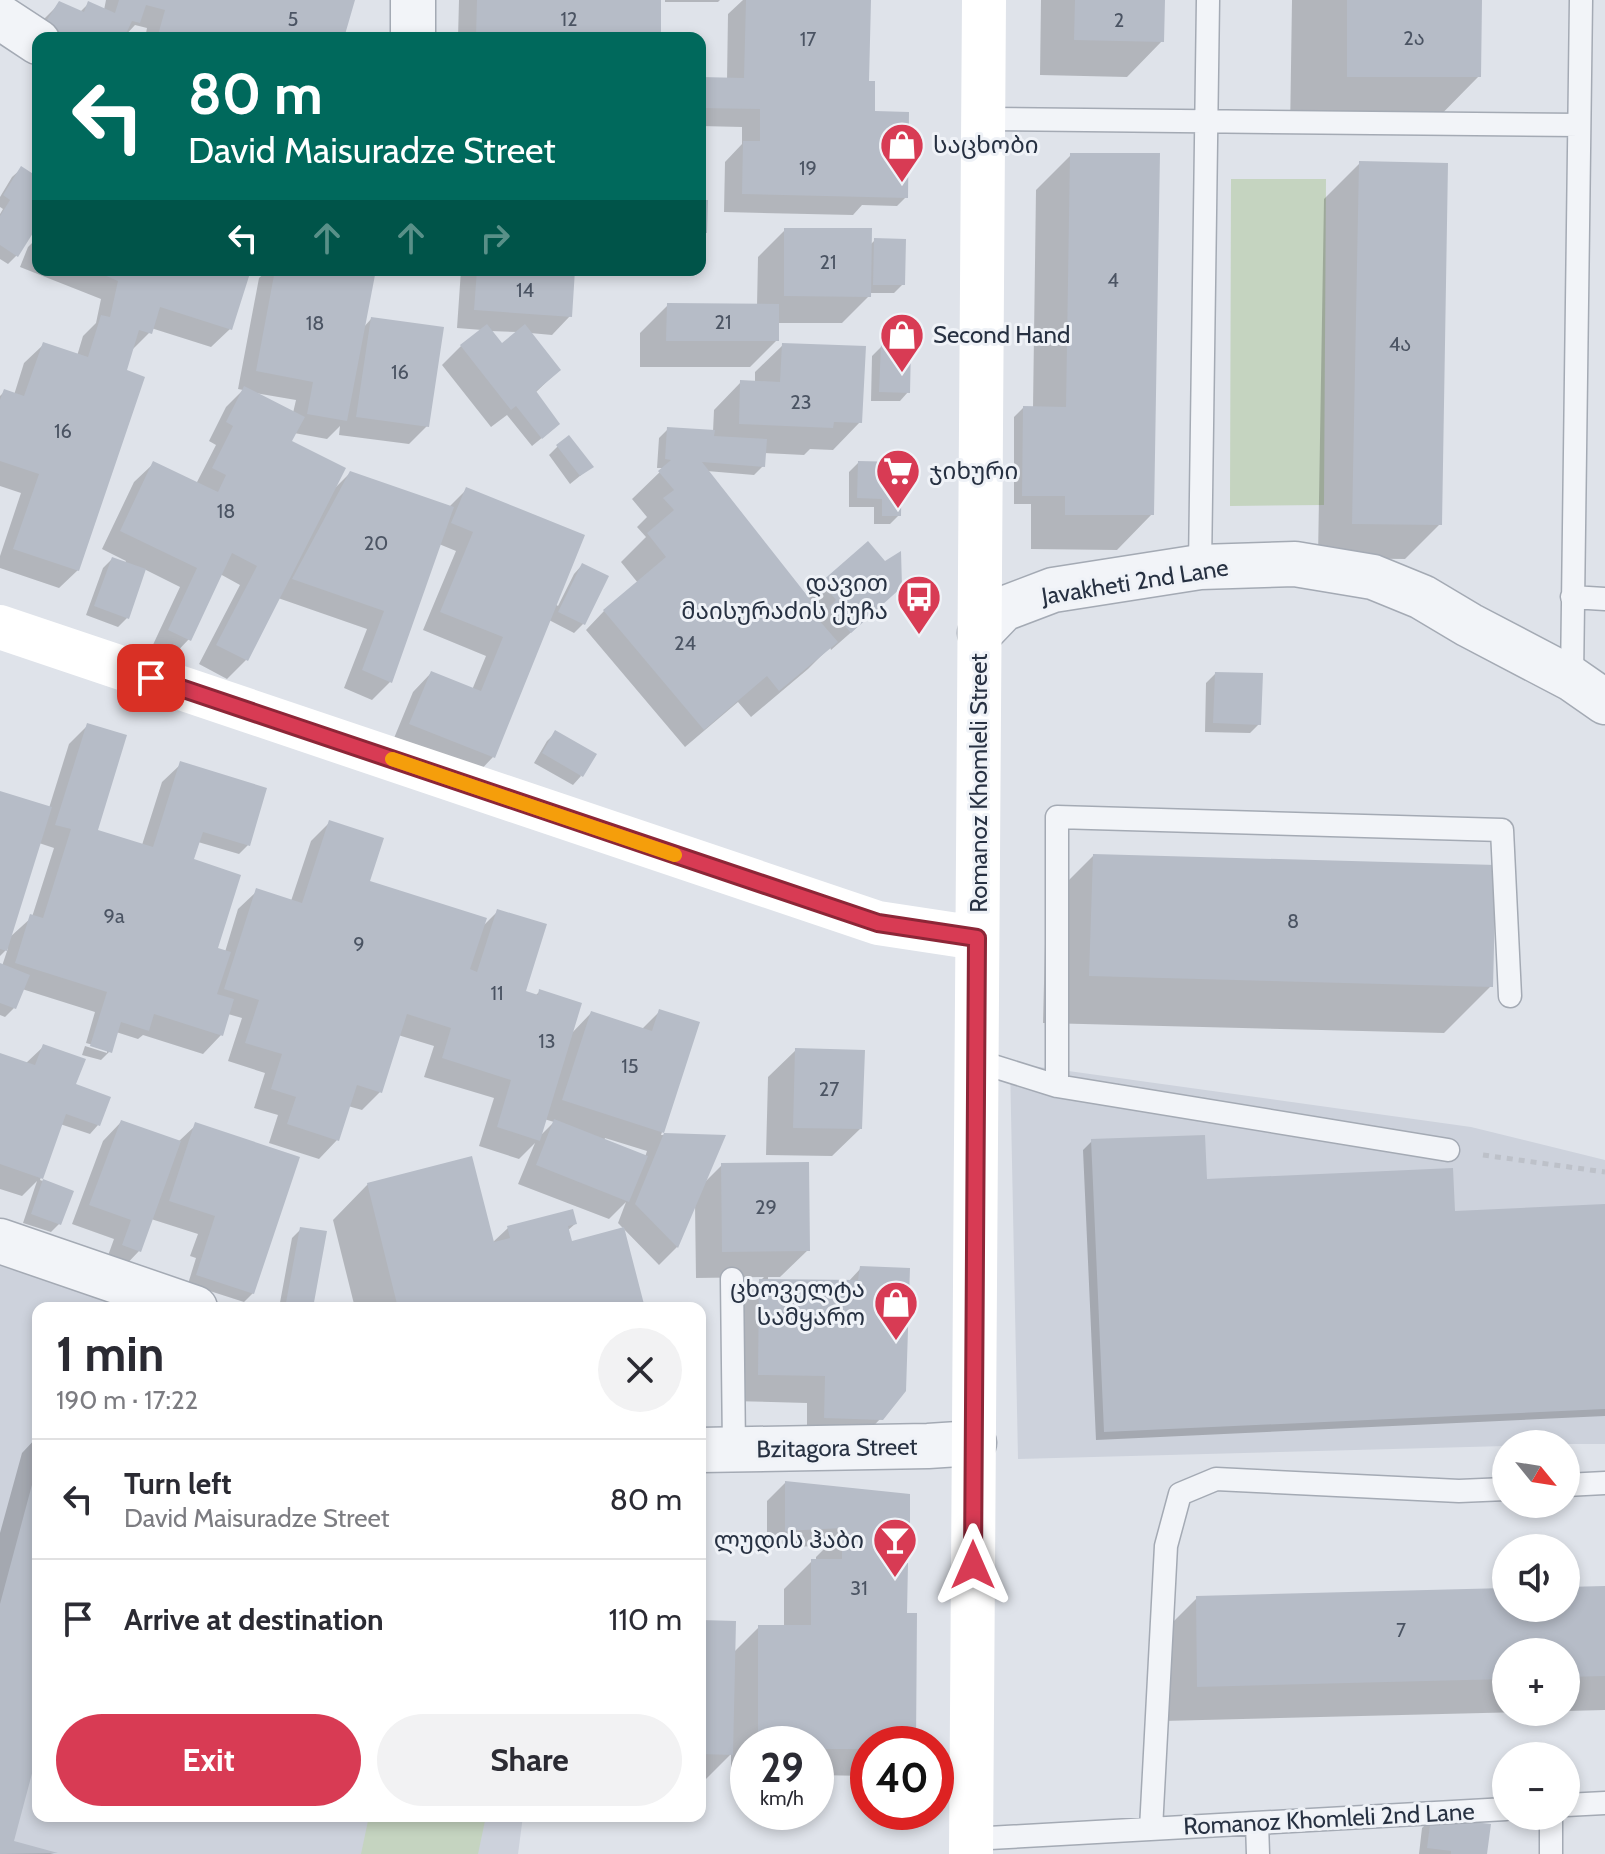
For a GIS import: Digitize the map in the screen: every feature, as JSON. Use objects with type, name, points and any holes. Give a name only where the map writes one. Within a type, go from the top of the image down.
[{"type":"street","points":[[12,0],[0,15],[32,38]]},
{"type":"street","points":[[413,0],[413,32]]},
{"type":"street","name":"Romanoz Khomleli Street","points":[[971,1846],[984,0]]},
{"type":"street","name":"Javakheti 2nd Lane","points":[[980,633],[1003,609],[1053,590],[1200,567],[1295,564],[1373,577],[1422,597],[1588,691]]},
{"type":"street","points":[[0,627],[878,923],[977,938]]},
{"type":"street","points":[[0,1241],[178,1302]]},
{"type":"street","name":"Bzitagora Street","points":[[717,1450],[974,1443]]},
{"type":"lane","points":[[1200,567],[1208,0]]},
{"type":"lane","points":[[1581,0],[1572,597],[1588,691]]},
{"type":"lane","points":[[983,119],[1579,125]]},
{"type":"lane","points":[[1572,597],[1605,599]]},
{"type":"lane","points":[[1057,1086],[1057,817],[1502,830],[1510,996]]},
{"type":"lane","points":[[977,1061],[1057,1086],[1448,1150]]},
{"type":"lane","points":[[717,1450],[732,1279]]},
{"type":"lane","name":"Romanoz Khomleli 2nd Lane","points":[[1151,1829],[1166,1546],[1180,1494],[1216,1479],[1459,1491],[1492,1490]]},
{"type":"lane","points":[[1580,1484],[1605,1483]]},
{"type":"lane","points":[[1580,1804],[1605,1803]]},
{"type":"lane","name":"Romanoz Khomleli 2nd Lane","points":[[971,1846],[1151,1829],[1492,1810]]},
{"type":"lane","points":[[1257,1823],[1258,1854]]},
{"type":"lane","points":[[1551,1830],[1551,1854]]},
{"type":"path","points":[[1448,1150],[1605,1172]]},
{"type":"shaded area","points":[[1010,1063],[1471,1127],[1605,1160],[1605,1444],[1580,1444],[1580,1430],[1492,1430],[1492,1446],[1018,1459]]},
{"type":"shaded area","points":[[0,1255],[127,1302],[32,1302],[32,1822],[522,1822],[518,1854],[0,1854]]},
{"type":"green space","points":[[1231,179],[1326,179],[1324,505],[1230,506]]},
{"type":"green space","points":[[368,1822],[485,1822],[478,1854],[361,1854]]},
{"type":"building","points":[[119,0],[355,0],[346,32],[159,32],[165,10],[146,5],[140,23],[132,21],[127,32],[59,32],[45,23],[59,1],[84,12],[88,1],[115,13]]},
{"type":"building","points":[[477,0],[661,0],[661,32],[476,32]]},
{"type":"building","points":[[746,0],[871,0],[869,81],[875,81],[875,111],[909,112],[908,198],[742,194],[743,141],[760,141],[760,109],[706,108],[706,77],[744,78]]},
{"type":"building","points":[[1075,0],[1165,0],[1164,42],[1074,40]]},
{"type":"building","points":[[1347,0],[1482,0],[1481,77],[1347,77]]},
{"type":"building","points":[[1070,153],[1160,153],[1154,515],[1065,515],[1065,496],[1022,496],[1023,406],[1066,407]]},
{"type":"building","points":[[1359,161],[1448,163],[1442,525],[1352,524]]},
{"type":"building","points":[[21,166],[32,173],[32,235],[18,257],[0,245],[0,216],[10,200],[3,195]]},
{"type":"building","points":[[706,200],[708,200],[707,233]]},
{"type":"building","points":[[784,228],[872,228],[871,297],[784,296]]},
{"type":"building","points":[[874,238],[906,239],[905,285],[873,285]]},
{"type":"building","points":[[106,276],[249,276],[232,330],[160,307],[152,334],[139,330],[127,370],[145,377],[79,571],[13,549],[39,474],[0,461],[0,400],[4,389],[24,396],[43,342],[88,357],[101,315],[110,317],[118,281]]},
{"type":"building","points":[[274,276],[375,276],[347,421],[307,414],[313,382],[256,371]]},
{"type":"building","points":[[477,276],[575,276],[572,317],[474,310]]},
{"type":"building","points":[[667,303],[779,304],[779,341],[666,341]]},
{"type":"building","points":[[371,317],[444,327],[429,427],[356,417]]},
{"type":"building","points":[[487,324],[502,343],[525,324],[561,370],[536,391],[560,424],[542,439],[516,406],[511,410],[460,345]]},
{"type":"building","points":[[782,343],[866,346],[862,423],[834,422],[833,428],[739,424],[740,380],[780,382]]},
{"type":"building","points":[[881,345],[911,345],[910,393],[879,392]]},
{"type":"building","points":[[244,386],[305,417],[292,441],[346,468],[248,661],[216,645],[257,566],[232,553],[191,641],[168,630],[197,568],[120,531],[153,461],[218,492],[226,475],[212,468],[233,426],[226,422]]},
{"type":"building","points":[[667,427],[715,430],[714,436],[767,439],[765,467],[702,462],[817,608],[811,611],[838,642],[779,691],[767,676],[704,730],[603,610],[666,557],[647,533],[674,510],[663,498],[674,490],[658,471],[671,460],[665,459]]},
{"type":"building","points":[[569,435],[594,467],[580,476],[556,445]]},
{"type":"building","points":[[858,461],[902,462],[901,516],[882,516],[882,499],[857,498]]},
{"type":"building","points":[[350,471],[454,507],[392,683],[362,670],[384,611],[292,579]]},
{"type":"building","points":[[466,487],[585,535],[495,758],[409,724],[431,671],[481,691],[503,637],[440,612],[473,532],[451,523]]},
{"type":"building","points":[[868,541],[885,561],[901,551],[902,587],[851,633],[829,607],[836,600],[821,582]]},
{"type":"building","points":[[112,557],[146,569],[129,619],[94,606]]},
{"type":"building","points":[[582,563],[609,576],[585,625],[558,612]]},
{"type":"building","points":[[1215,672],[1263,673],[1261,725],[1213,723]]},
{"type":"building","points":[[87,723],[127,735],[98,830],[153,847],[180,761],[267,788],[250,846],[203,832],[194,859],[241,875],[218,948],[231,952],[217,994],[234,999],[223,1036],[154,1014],[149,1031],[121,1022],[112,1053],[90,1046],[107,992],[15,963],[30,914],[43,918],[71,829],[55,825]]},
{"type":"building","points":[[555,730],[597,754],[583,777],[542,753]]},
{"type":"building","points":[[0,791],[52,807],[7,951],[0,949]]},
{"type":"building","points":[[329,820],[384,838],[370,881],[487,918],[470,969],[477,972],[497,909],[547,924],[526,991],[538,995],[539,989],[582,1003],[540,1141],[497,1127],[511,1080],[442,1058],[451,1028],[407,1014],[382,1093],[357,1085],[339,1141],[287,1124],[296,1097],[271,1089],[282,1054],[245,1043],[259,1000],[224,989],[256,888],[302,903]]},
{"type":"building","points":[[1093,854],[1496,865],[1493,987],[1089,976]]},
{"type":"building","points":[[0,963],[30,975],[16,1009],[0,1003]]},
{"type":"building","points":[[659,1009],[700,1022],[664,1133],[562,1100],[591,1011],[652,1031]]},
{"type":"building","points":[[43,1044],[86,1059],[76,1084],[111,1097],[100,1126],[66,1114],[43,1179],[0,1164],[0,1053],[35,1065]]},
{"type":"building","points":[[795,1048],[865,1050],[862,1129],[793,1128]]},
{"type":"building","points":[[554,1119],[648,1156],[629,1202],[536,1165]]},
{"type":"building","points":[[121,1120],[181,1141],[141,1252],[122,1245],[131,1220],[89,1205]]},
{"type":"building","points":[[195,1122],[300,1157],[254,1294],[196,1275],[215,1216],[169,1201]]},
{"type":"building","points":[[664,1133],[726,1135],[678,1248],[635,1204]]},
{"type":"building","points":[[1205,1135],[1207,1179],[1453,1168],[1455,1211],[1605,1204],[1605,1409],[1104,1432],[1091,1139]]},
{"type":"building","points":[[472,1156],[494,1242],[510,1238],[507,1226],[573,1209],[577,1224],[568,1226],[572,1241],[624,1227],[643,1302],[397,1302],[367,1183]]},
{"type":"building","points":[[809,1162],[810,1251],[722,1252],[721,1163]]},
{"type":"building","points":[[43,1179],[74,1191],[61,1225],[31,1214]]},
{"type":"building","points":[[300,1227],[327,1231],[314,1302],[286,1302]]},
{"type":"building","points":[[860,1266],[910,1268],[906,1391],[883,1420],[824,1418],[825,1376],[758,1375],[759,1279],[858,1280]]},
{"type":"building","points":[[785,1481],[910,1494],[910,1526],[901,1528],[901,1563],[908,1563],[907,1613],[917,1613],[916,1726],[850,1726],[850,1749],[834,1749],[834,1726],[758,1726],[758,1625],[811,1625],[811,1559],[842,1559],[842,1528],[785,1531]]},
{"type":"building","points":[[32,1485],[32,1774],[14,1841],[58,1853],[0,1854],[0,1604]]},
{"type":"building","points":[[1605,1586],[1605,1676],[1580,1677],[1580,1638],[1492,1638],[1492,1679],[1197,1687],[1196,1596],[1492,1588],[1492,1622],[1580,1622],[1580,1587]]},
{"type":"building","points":[[706,1620],[736,1621],[730,1755],[706,1754]]},
{"type":"building","points":[[1431,1817],[1491,1824],[1487,1854],[1451,1854],[1451,1851],[1427,1848]]},
{"type":"slow traffic","points":[[392,759],[675,855]]},
{"type":"place","name":"საცხობი","points":[[902,184]]},
{"type":"place","name":"Second Hand","points":[[902,374]]},
{"type":"place","name":"ჯიხური","points":[[898,510]]},
{"type":"place","name":"დავით მაისურაძის ქუჩა","points":[[919,636]]},
{"type":"place","name":"ცხოველტა სამყარო","points":[[896,1342]]},
{"type":"place","name":"ლუდის ჰაბი","points":[[895,1579]]},
{"type":"route","points":[[151,678],[878,923],[977,938],[973,1565]]}]
